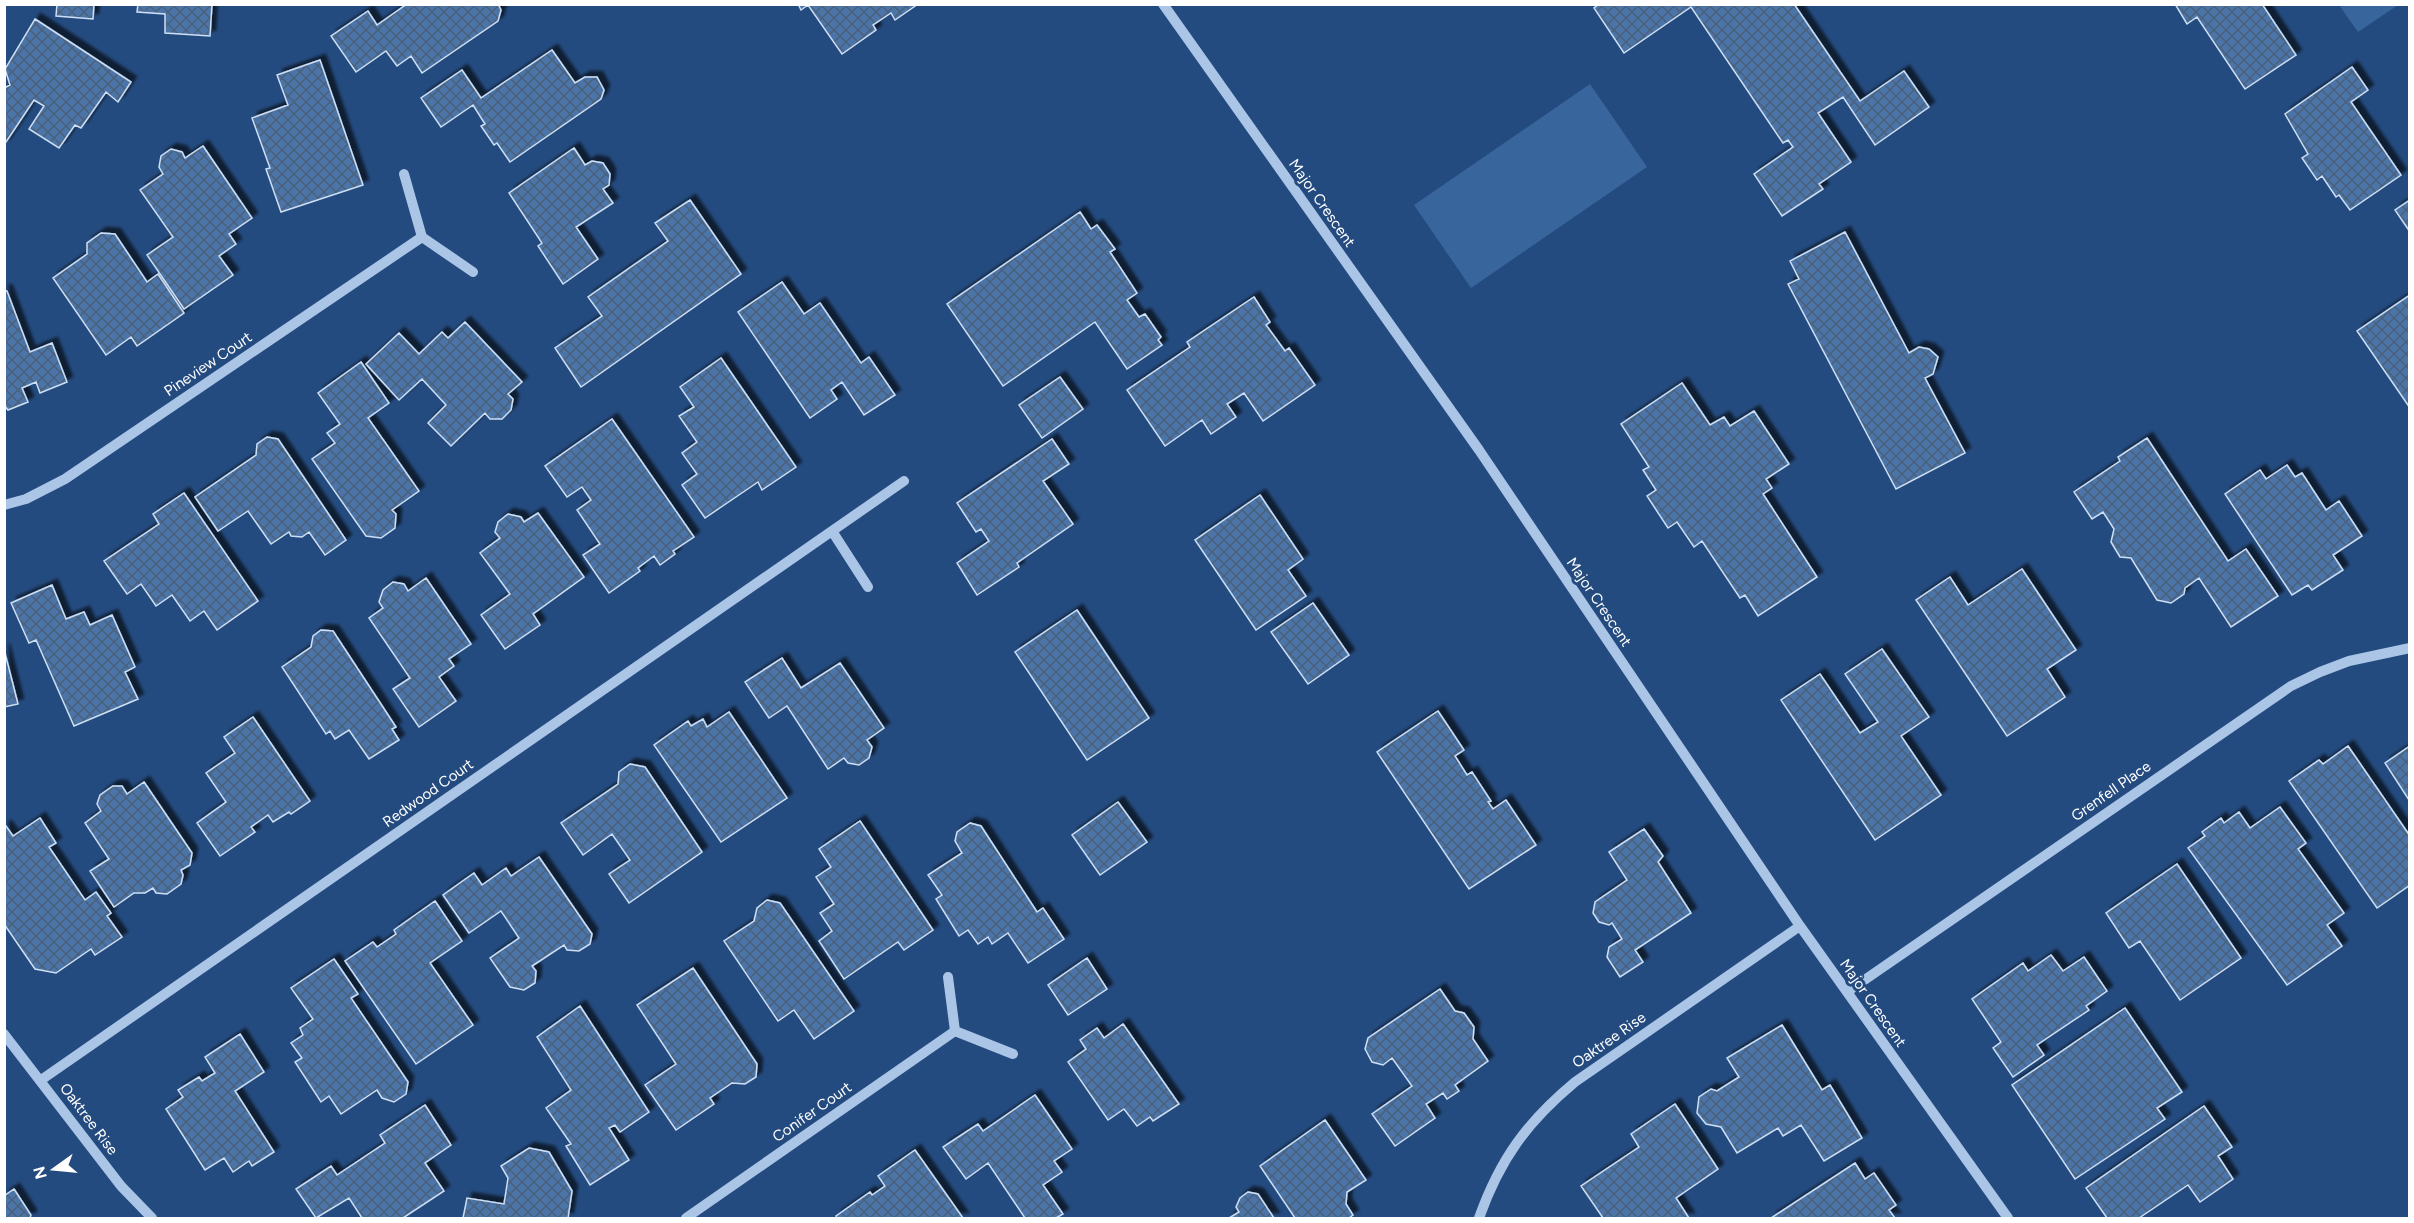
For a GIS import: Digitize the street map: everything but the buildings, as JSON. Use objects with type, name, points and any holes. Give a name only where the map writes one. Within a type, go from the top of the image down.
[{"type":"street","name":"Major Crescent","points":[[1163,4],[1479,450],[1800,926],[2008,1218]]},
{"type":"street","points":[[404,174],[422,237],[473,272]]},
{"type":"street","name":"Pineview Court","points":[[4,505],[26,499],[65,479],[422,237]]},
{"type":"street","name":"Redwood Court","points":[[41,1080],[904,482]]},
{"type":"street","points":[[832,531],[868,587]]},
{"type":"street","name":"Grenfell Place","points":[[1847,993],[2291,687],[2319,672],[2349,661],[2409,648]]},
{"type":"street","name":"Oaktree Rise","points":[[1479,1218],[1507,1155],[1551,1102],[1575,1082],[1800,926]]},
{"type":"street","points":[[948,977],[955,1031],[1013,1054]]},
{"type":"street","name":"Conifer Court","points":[[686,1218],[955,1031]]},
{"type":"street","name":"Oaktree Rise","points":[[4,1034],[121,1186],[152,1218]]},
{"type":"shaded area","points":[[2339,5],[2398,5],[2358,32]]},
{"type":"shaded area","points":[[1590,84],[1647,167],[1471,288],[1414,205]]}]
